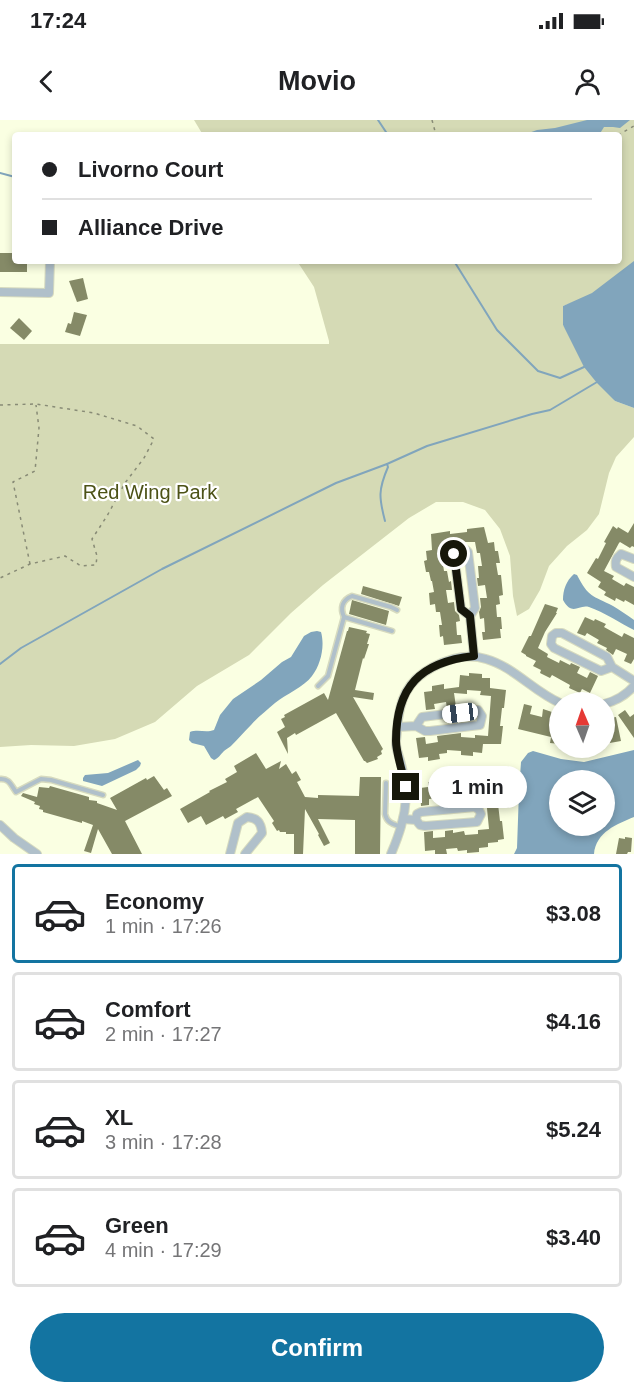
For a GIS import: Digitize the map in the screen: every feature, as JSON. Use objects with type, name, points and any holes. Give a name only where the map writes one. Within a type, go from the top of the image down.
[{"type":"street","points":[[0,292],[49,292],[50,264]]},
{"type":"street","points":[[470,616],[461,609],[454,554],[460,548],[468,552],[475,608],[470,616],[474,656]]},
{"type":"street","points":[[634,559],[621,554],[615,563],[616,567],[634,577]]},
{"type":"street","points":[[612,667],[601,671],[554,648],[551,644],[552,636],[562,633],[607,657],[612,667],[634,681]]},
{"type":"street","points":[[391,854],[402,823],[406,787],[396,743],[397,719],[400,705],[418,677],[444,661],[474,656],[507,667],[549,699]]},
{"type":"street","points":[[615,700],[629,692],[634,686]]},
{"type":"street","points":[[398,728],[416,726],[430,731],[480,725],[482,716],[478,710],[422,717],[416,726]]},
{"type":"street","points":[[475,807],[481,814],[477,822],[425,826],[420,825],[416,820],[417,814],[422,812],[475,807]]},
{"type":"street","points":[[230,854],[238,823],[247,816],[259,821],[262,833],[245,854]]},
{"type":"street","points":[[402,823],[416,820]]},
{"type":"street","points":[[0,825],[37,854]]},
{"type":"lane","points":[[318,686],[328,676],[344,617],[342,605],[344,600],[352,596],[397,610]]},
{"type":"lane","points":[[344,617],[392,631]]},
{"type":"lane","points":[[0,779],[9,781],[16,792],[41,779],[103,795]]},
{"type":"lane","points":[[386,783],[386,819],[389,822],[402,823]]},
{"type":"path","points":[[0,405],[36,404],[94,413],[137,426],[154,439],[144,458],[125,483],[93,539],[97,556],[96,565],[81,566],[65,556],[30,564],[0,578]]},
{"type":"path","points":[[30,564],[13,482],[35,471],[39,428],[36,404]]},
{"type":"green space","name":"Red Wing Park","points":[[194,120],[634,120],[634,280],[563,306],[563,325],[615,401],[634,408],[634,437],[616,457],[609,473],[599,514],[587,530],[567,546],[549,566],[540,590],[529,609],[517,616],[510,556],[500,529],[485,510],[463,502],[436,502],[409,518],[323,585],[249,655],[197,686],[155,722],[115,739],[74,746],[0,747],[0,344],[329,344],[314,287],[299,264],[622,264],[622,132],[201,132]]},
{"type":"water","points":[[587,120],[630,120],[620,128],[604,127],[601,132],[531,132]]},
{"type":"water","points":[[634,261],[634,408],[615,401],[584,367],[563,325],[563,306],[592,293]]},
{"type":"water","points":[[574,574],[592,595],[634,620],[634,630],[589,607],[570,608],[563,600],[564,589]]},
{"type":"water","points":[[317,631],[321,632],[322,637],[321,655],[318,666],[304,684],[279,700],[214,760],[204,746],[189,740],[190,732],[214,730],[220,715],[233,699],[291,657],[304,636]]},
{"type":"water","points":[[634,750],[634,817],[615,826],[615,770],[549,770],[549,836],[602,836],[594,854],[514,854],[517,848],[521,762],[528,753],[533,751],[549,756],[549,758],[584,762],[601,758],[615,758],[615,755]]},
{"type":"water","points":[[138,760],[141,763],[136,770],[102,786],[83,781],[85,775],[108,773]]},
{"type":"building","points":[[0,253],[12,253],[12,264],[27,264],[27,272],[0,272]]},
{"type":"building","points":[[83,278],[88,299],[77,302],[69,281]]},
{"type":"building","points":[[74,312],[87,315],[80,336],[65,332],[68,323],[71,324]]},
{"type":"building","points":[[19,318],[32,331],[24,340],[10,328]]},
{"type":"building","points":[[634,523],[634,547],[630,548],[620,542],[604,571],[614,576],[612,579],[624,586],[626,583],[634,587],[634,605],[616,598],[615,601],[604,595],[606,592],[598,587],[601,582],[587,573],[596,558],[598,559],[613,526],[628,533]]},
{"type":"building","points":[[484,527],[488,543],[494,542],[495,551],[498,551],[500,563],[496,563],[498,575],[501,575],[503,595],[499,596],[500,604],[496,605],[497,617],[501,617],[501,638],[483,640],[484,618],[480,619],[480,598],[487,598],[485,585],[478,586],[478,566],[482,566],[480,553],[477,553],[475,542],[460,542],[444,546],[446,557],[442,558],[444,571],[447,571],[449,582],[451,581],[452,590],[446,590],[448,603],[454,602],[455,611],[459,615],[460,621],[456,622],[457,635],[461,635],[462,643],[444,645],[443,636],[440,637],[439,625],[442,625],[440,612],[436,612],[435,604],[430,605],[429,593],[434,592],[424,561],[427,560],[426,551],[432,550],[431,534],[450,531],[450,534],[467,532],[467,529]]},
{"type":"building","points":[[363,586],[402,597],[399,606],[361,594]]},
{"type":"building","points":[[352,600],[389,611],[386,625],[349,614]]},
{"type":"building","points":[[545,604],[558,608],[538,648],[548,654],[547,657],[559,663],[560,660],[580,667],[577,673],[587,678],[590,672],[598,676],[590,692],[582,689],[578,692],[552,675],[550,678],[540,673],[541,670],[533,666],[536,661],[521,652]]},
{"type":"building","points":[[585,617],[606,624],[604,627],[622,637],[624,633],[634,638],[634,659],[631,664],[624,661],[627,654],[616,649],[613,655],[606,650],[607,648],[597,643],[599,640],[587,633],[585,636],[577,633]]},
{"type":"building","points":[[349,627],[367,631],[366,633],[370,634],[355,690],[374,693],[373,700],[353,697],[383,749],[382,754],[377,757],[378,759],[367,763],[364,761],[336,713],[287,738],[288,754],[277,732],[285,727],[281,719],[285,717],[284,715],[324,693],[328,700]]},
{"type":"building","points":[[469,673],[482,674],[482,678],[490,678],[490,688],[506,690],[500,726],[503,726],[501,744],[483,744],[482,753],[473,752],[473,756],[461,755],[461,751],[447,750],[447,753],[439,754],[440,759],[428,761],[428,757],[419,758],[416,738],[425,737],[426,744],[438,742],[437,736],[461,733],[461,737],[488,736],[491,696],[480,695],[481,691],[467,690],[467,694],[454,693],[456,707],[447,708],[446,702],[434,704],[435,709],[426,710],[424,692],[432,691],[432,686],[444,684],[444,689],[459,687],[460,675],[469,676]]},
{"type":"building","points":[[524,704],[532,706],[530,714],[542,717],[543,709],[549,711],[549,737],[518,729]]},
{"type":"building","points":[[625,710],[630,717],[634,714],[634,738],[618,715]]},
{"type":"building","points":[[615,717],[621,741],[615,742]]},
{"type":"building","points":[[256,753],[266,769],[281,761],[279,769],[286,764],[292,774],[296,771],[301,780],[297,782],[305,797],[359,796],[360,777],[381,777],[380,854],[355,854],[355,820],[318,819],[330,843],[324,846],[305,809],[303,854],[294,854],[294,834],[277,831],[272,823],[274,821],[258,797],[236,809],[238,812],[225,819],[223,816],[206,825],[201,816],[188,823],[180,809],[227,782],[225,779],[237,772],[234,766]]},
{"type":"building","points":[[154,776],[164,790],[167,788],[172,796],[125,821],[142,854],[112,854],[98,829],[91,853],[84,851],[93,825],[43,812],[39,809],[40,806],[34,804],[35,802],[21,796],[23,793],[37,797],[39,787],[49,788],[50,786],[89,797],[89,800],[117,810],[110,798]]},
{"type":"building","points":[[473,778],[473,781],[482,780],[482,786],[494,784],[494,787],[499,786],[501,804],[498,804],[504,839],[488,843],[488,847],[479,848],[479,852],[467,853],[467,850],[458,851],[457,848],[446,849],[447,854],[435,854],[435,850],[425,851],[424,832],[433,831],[433,838],[445,837],[445,831],[453,830],[453,833],[464,831],[465,835],[478,834],[478,830],[489,829],[486,798],[475,799],[475,795],[461,796],[462,800],[442,804],[441,798],[429,799],[429,805],[421,806],[420,788],[428,787],[428,782],[440,781],[440,784]]},
{"type":"building","points":[[625,837],[632,838],[631,852],[616,854],[619,838],[625,839]]},
{"type":"waterway","points":[[378,120],[386,132]]},
{"type":"waterway","points":[[0,173],[12,176]]},
{"type":"waterway","points":[[456,264],[497,330],[538,371],[560,378],[584,367]]},
{"type":"waterway","points":[[0,664],[21,648],[162,569],[336,483],[427,446],[550,410],[597,382]]},
{"type":"waterway","points":[[385,521],[380,494],[387,464]]},
{"type":"route","points":[[406,787],[396,743],[397,719],[405,694],[418,677],[434,666],[458,657],[474,656],[470,616],[461,609],[454,554]]}]
